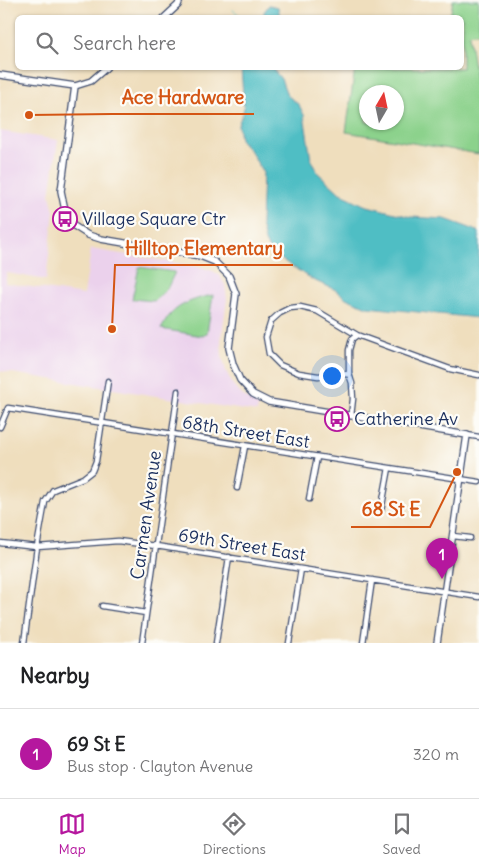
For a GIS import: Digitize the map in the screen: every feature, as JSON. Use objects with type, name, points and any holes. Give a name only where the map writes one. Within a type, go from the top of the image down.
[{"type":"street","points":[[167,15],[178,5],[180,0]]},
{"type":"street","points":[[0,74],[75,86],[91,81],[104,70]]},
{"type":"street","points":[[75,86],[61,191],[65,210],[74,226],[88,235],[101,239],[200,256],[215,262],[229,276],[236,294],[229,348],[240,380],[253,394],[269,402],[479,437]]},
{"type":"street","points":[[349,374],[318,376],[299,373],[280,365],[269,354],[266,337],[271,321],[280,313],[290,308],[300,307],[317,311],[357,335],[450,369],[479,375]]},
{"type":"street","points":[[351,416],[353,399],[352,383],[349,374],[349,350],[352,339],[357,335]]},
{"type":"street","points":[[24,643],[45,502],[53,490],[83,478],[92,471],[96,462],[103,423],[108,381]]},
{"type":"street","name":"Carmen Avenue","points":[[142,643],[178,391]]},
{"type":"street","name":"68th Street East","points":[[0,427],[8,408],[479,482]]},
{"type":"street","points":[[437,643],[467,436]]},
{"type":"street","points":[[237,488],[245,446]]},
{"type":"street","points":[[309,499],[317,457]]},
{"type":"street","points":[[382,510],[389,468]]},
{"type":"street","points":[[453,536],[470,538]]},
{"type":"street","name":"69th Street East","points":[[0,543],[37,547],[118,541],[479,597]]},
{"type":"street","points":[[216,643],[229,557]]},
{"type":"street","points":[[289,643],[300,569]]},
{"type":"street","points":[[363,643],[372,580]]},
{"type":"street","points":[[102,606],[146,613]]},
{"type":"shaded area","points":[[0,131],[58,140],[50,195],[54,211],[46,280],[7,273],[5,283],[84,295],[91,249],[200,267],[213,271],[220,276],[225,285],[227,299],[221,341],[226,371],[233,385],[242,395],[258,405],[257,412],[0,371]]},
{"type":"green space","points":[[453,0],[479,0],[479,32],[469,34],[479,99],[479,154],[346,132],[355,70],[464,70],[464,15],[450,15]]},
{"type":"green space","points":[[139,267],[175,272],[167,289],[154,301],[132,299]]},
{"type":"green space","points":[[213,295],[207,333],[203,336],[161,329],[179,307],[195,299]]},
{"type":"water","points":[[269,5],[278,7],[280,15],[264,15]]},
{"type":"water","points":[[241,70],[274,70],[281,79],[287,95],[299,105],[304,115],[311,160],[318,173],[340,193],[364,205],[411,217],[445,219],[479,232],[479,318],[367,307],[313,280],[270,252],[261,224],[263,173],[251,152],[240,139],[238,125],[244,108]]},
{"type":"waterway","points":[[233,10],[239,15]]},
{"type":"place","name":"Ace Hardware","points":[[29,115]]},
{"type":"place","name":"Village Square Ctr","points":[[65,219]]},
{"type":"place","name":"Hilltop Elementary","points":[[112,329]]},
{"type":"place","name":"Catherine Av","points":[[337,419]]},
{"type":"place","name":"68 St E","points":[[457,472]]},
{"type":"place","name":"69 St E","points":[[442,579]]}]
